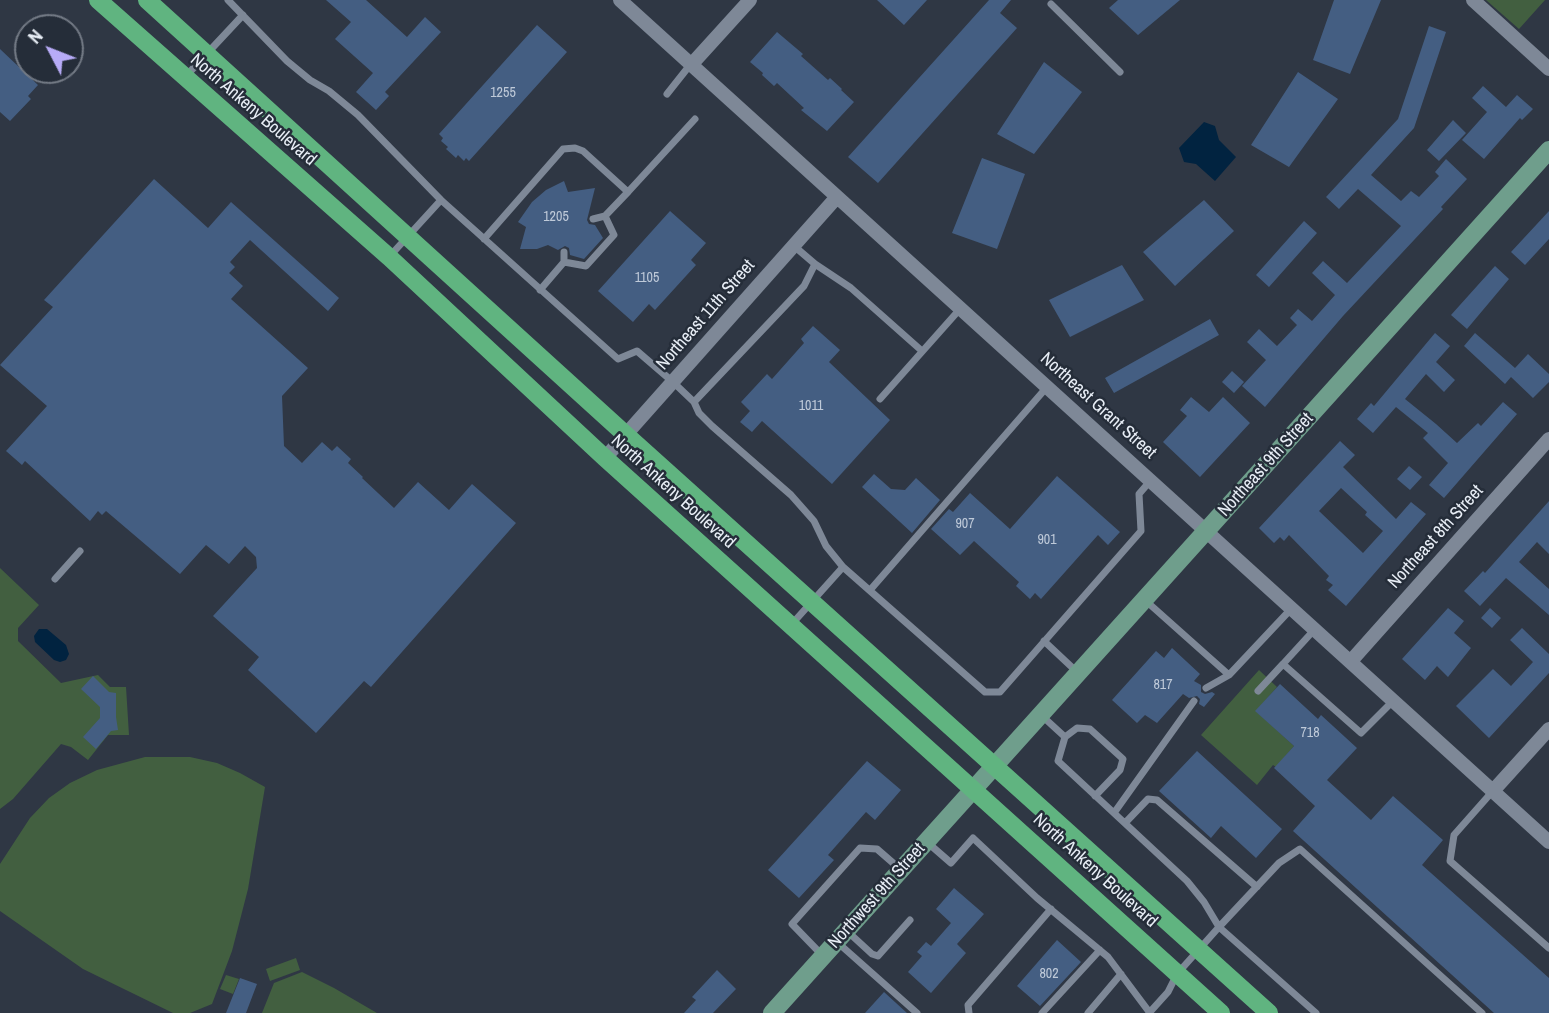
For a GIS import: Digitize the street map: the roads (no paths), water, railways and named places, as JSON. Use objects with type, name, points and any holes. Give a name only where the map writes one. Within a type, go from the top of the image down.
[{"type":"main road","name":"North Ankeny Boulevard","points":[[98,0],[389,257],[790,625],[1199,950],[1269,1013]]},
{"type":"main road","name":"North Ankeny Boulevard","points":[[147,0],[812,603],[1178,974],[1221,1013]]},
{"type":"street","name":"Northeast Grant Street","points":[[620,0],[1549,842]]},
{"type":"street","points":[[691,65],[750,0]]},
{"type":"street","points":[[1473,0],[1549,69]]},
{"type":"street","name":"Northeast 9th Street","points":[[983,778],[1549,150]]},
{"type":"street","name":"Northeast 11th Street","points":[[605,458],[836,198]]},
{"type":"street","name":"Northeast 8th Street","points":[[1351,661],[1549,439]]},
{"type":"street","points":[[1492,792],[1549,729]]},
{"type":"street","name":"Northwest 9th Street","points":[[772,1013],[983,778]]},
{"type":"lane","points":[[233,2],[286,61],[358,115],[441,200],[618,359],[637,351],[673,382],[694,402],[699,413],[712,426],[791,495],[814,521],[826,546],[843,567],[985,692],[1000,692],[1141,531],[1139,494],[1151,480]]},
{"type":"lane","points":[[1051,4],[1120,72]]},
{"type":"lane","points":[[184,78],[243,15]]},
{"type":"lane","points":[[667,94],[691,65]]},
{"type":"lane","points":[[593,219],[605,216],[695,120]]},
{"type":"lane","points":[[484,239],[563,149],[568,147],[583,151],[628,192]]},
{"type":"lane","points":[[389,257],[441,200]]},
{"type":"lane","points":[[564,262],[586,266],[614,235],[605,216]]},
{"type":"lane","points":[[794,246],[850,288],[922,351]]},
{"type":"lane","points":[[540,290],[564,262],[564,252]]},
{"type":"lane","points":[[694,402],[804,286],[815,264]]},
{"type":"lane","points":[[880,399],[960,309]]},
{"type":"lane","points":[[871,589],[1047,386]]},
{"type":"lane","points":[[55,579],[80,551]]},
{"type":"lane","points":[[790,625],[843,567]]},
{"type":"lane","points":[[1144,600],[1229,675]]},
{"type":"lane","points":[[1206,688],[1229,675],[1292,608]]},
{"type":"lane","points":[[1258,691],[1315,629]]},
{"type":"lane","points":[[1044,641],[1078,673]]},
{"type":"lane","points":[[1283,664],[1361,733],[1394,700]]},
{"type":"lane","points":[[1114,813],[1194,701]]},
{"type":"lane","points":[[1040,714],[1065,737]]},
{"type":"lane","points":[[1096,796],[1120,769],[1124,759],[1090,729],[1077,728],[1065,737],[1058,761],[1187,881],[1204,901],[1219,927],[1316,1013]]},
{"type":"lane","points":[[1492,792],[1454,835],[1450,861],[1549,948]]},
{"type":"lane","points":[[1125,823],[1148,799],[1157,800],[1256,887]]},
{"type":"lane","points":[[926,841],[951,863],[973,838],[1100,950],[1149,1013],[1168,992],[1178,974],[1219,927],[1279,863],[1300,849],[1477,1011]]},
{"type":"lane","points":[[823,957],[792,924],[860,848],[877,849],[901,869]]},
{"type":"lane","points":[[969,1013],[968,1005],[1051,909]]},
{"type":"lane","points":[[841,936],[878,956],[910,920]]},
{"type":"lane","points":[[841,936],[917,1013]]},
{"type":"lane","points":[[1042,1013],[1100,950]]},
{"type":"lane","points":[[1088,1013],[1121,974]]},
{"type":"water","points":[[1204,122],[1215,126],[1219,140],[1236,157],[1215,181],[1196,164],[1184,162],[1179,148]]},
{"type":"water","points":[[39,629],[47,629],[66,645],[69,654],[66,660],[54,660],[35,642],[34,636]]}]
